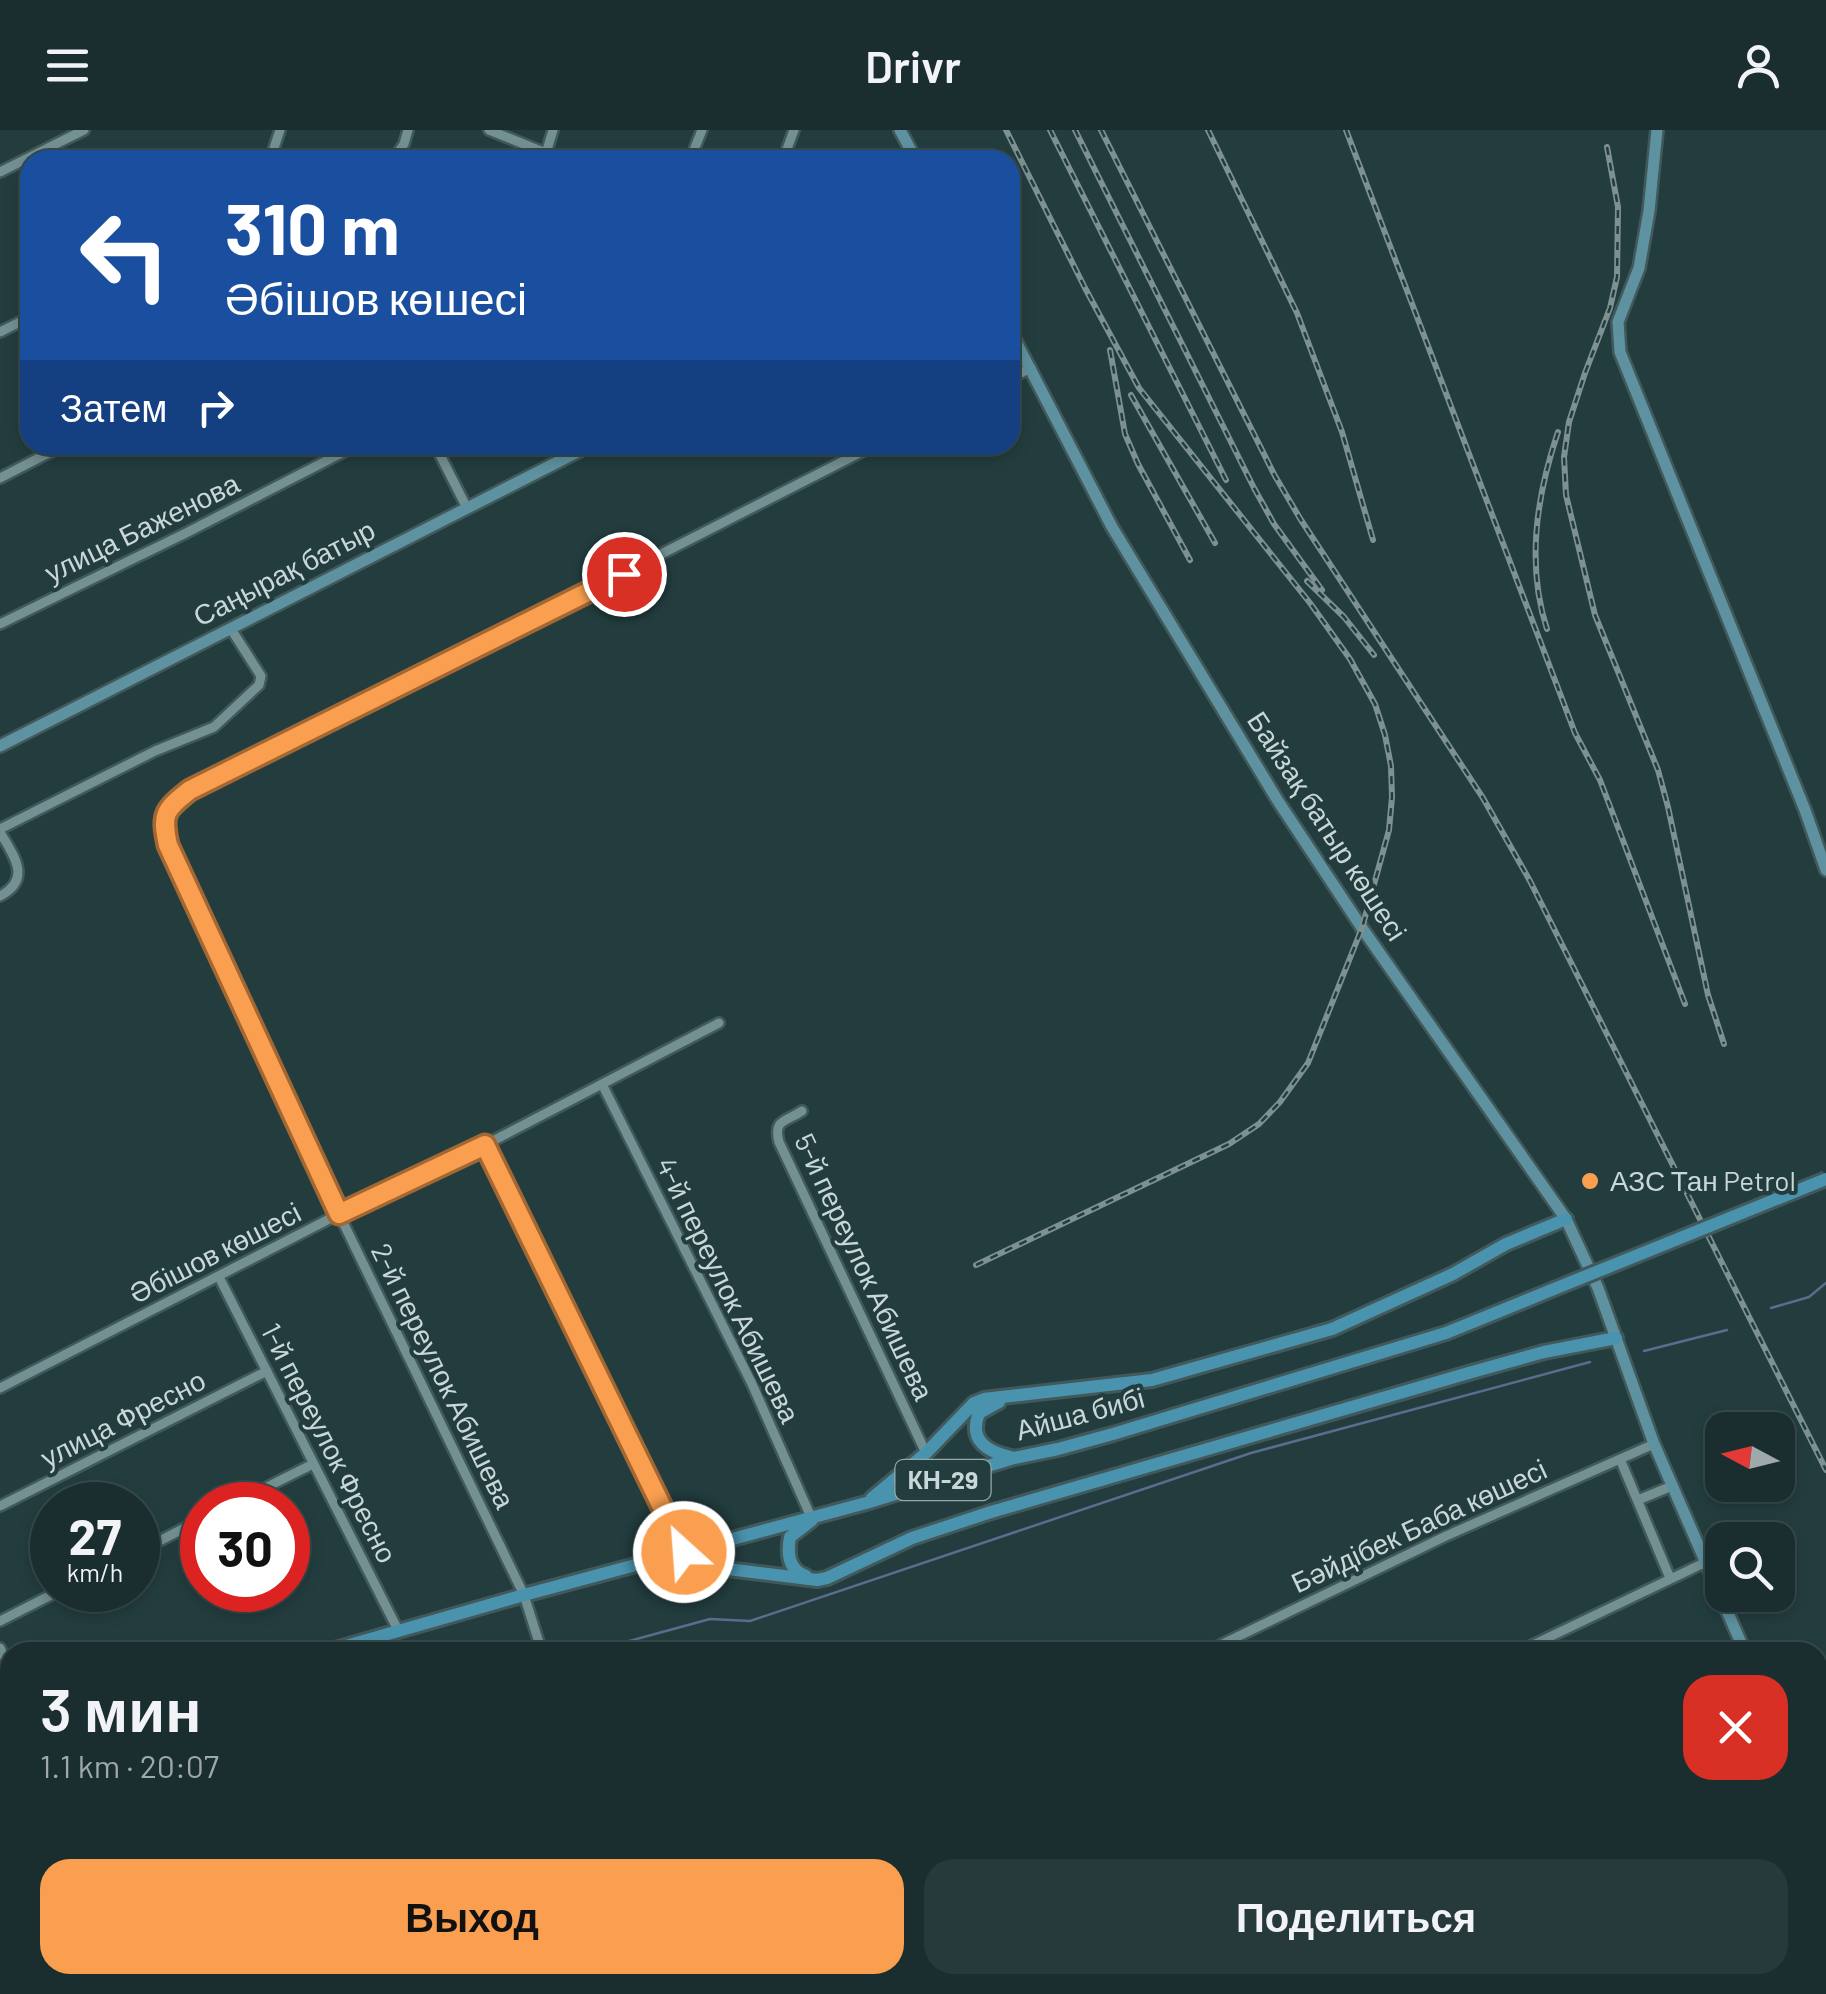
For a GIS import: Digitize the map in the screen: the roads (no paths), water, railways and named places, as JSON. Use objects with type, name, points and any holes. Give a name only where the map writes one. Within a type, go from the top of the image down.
[{"type":"main road","name":"Айша бибі","points":[[358,1642],[866,1504],[1014,1458],[1058,1450],[1446,1333],[1826,1179]]},
{"type":"main road","points":[[866,1504],[926,1453],[974,1403],[1152,1380],[1332,1329],[1453,1274],[1506,1244],[1566,1220]]},
{"type":"main road","points":[[656,1561],[818,1580],[912,1538],[991,1512],[1544,1352],[1616,1338]]},
{"type":"main road","points":[[1014,1458],[989,1452],[975,1423],[990,1406],[1016,1396]]},
{"type":"main road","points":[[816,1516],[790,1537],[788,1548],[792,1567],[798,1574],[818,1580]]},
{"type":"street","points":[[44,150],[84,130]]},
{"type":"street","points":[[489,130],[531,150]]},
{"type":"street","points":[[1657,130],[1638,268],[1618,322],[1620,352],[1826,870]]},
{"type":"street","name":"Байзақ батыр көшесі","points":[[1020,348],[1112,526],[1278,801],[1566,1220],[1598,1288],[1654,1444],[1738,1642]]},
{"type":"street","points":[[1020,373],[1031,368]]},
{"type":"street","points":[[0,478],[45,455]]},
{"type":"street","name":"улица Баженова","points":[[0,624],[338,455]]},
{"type":"street","points":[[440,455],[468,508]]},
{"type":"street","name":"Саңырақ батыр","points":[[0,746],[572,455]]},
{"type":"street","name":"2-й переулок Абишева","points":[[539,1642],[524,1595],[339,1214],[168,845],[163,824],[165,812],[190,790],[856,455]]},
{"type":"street","points":[[0,896],[12,890],[18,878],[18,864],[0,830],[155,751],[214,727],[256,688],[261,676],[231,629]]},
{"type":"street","name":"Әбішов көшесі","points":[[0,1388],[719,1023]]},
{"type":"street","name":"4-й переулок Абишева","points":[[602,1084],[816,1516]]},
{"type":"street","name":"5-й переулок Абишева","points":[[802,1110],[780,1123],[776,1131],[779,1142],[926,1453]]},
{"type":"street","points":[[485,1145],[684,1552]]},
{"type":"street","name":"1-й переулок Фресно","points":[[219,1277],[398,1630]]},
{"type":"street","name":"улица Фресно","points":[[0,1506],[267,1371]]},
{"type":"street","name":"Бәйдібек Баба көшесі","points":[[1227,1642],[1446,1536],[1654,1444]]},
{"type":"street","points":[[1620,1458],[1670,1578]]},
{"type":"street","points":[[277,1482],[313,1464]]},
{"type":"street","points":[[1638,1500],[1672,1486]]},
{"type":"street","points":[[1539,1642],[1704,1563]]},
{"type":"street","points":[[0,1620],[30,1605]]},
{"type":"waterway","points":[[1771,1308],[1809,1297],[1826,1283]]},
{"type":"waterway","points":[[1644,1351],[1727,1330]]},
{"type":"waterway","points":[[626,1642],[710,1619],[750,1621],[1251,1453],[1590,1362]]},
{"type":"railway","points":[[1006,130],[1016,150]]},
{"type":"railway","points":[[1050,130],[1226,480]]},
{"type":"railway","points":[[1075,130],[1254,488],[1274,524],[1322,590]]},
{"type":"railway","points":[[1101,130],[1275,476],[1483,798],[1530,881],[1826,1470]]},
{"type":"railway","points":[[1208,130],[1297,313],[1342,432],[1373,540]]},
{"type":"railway","points":[[1346,130],[1575,733],[1600,780],[1685,1004]]},
{"type":"railway","points":[[1607,147],[1618,207],[1617,277],[1610,308],[1569,422],[1564,457],[1566,495],[1595,615],[1658,770],[1708,995],[1724,1044]]},
{"type":"railway","points":[[976,1265],[1229,1144],[1259,1124],[1280,1102],[1308,1063],[1362,928],[1389,830],[1392,797],[1385,735],[1375,704],[1350,659],[1139,388],[1020,158]]},
{"type":"railway","points":[[1110,350],[1125,434],[1190,560]]},
{"type":"railway","points":[[1131,395],[1215,543]]},
{"type":"railway","points":[[1547,629],[1537,580],[1537,530],[1544,480],[1558,432]]},
{"type":"railway","points":[[1307,581],[1344,617],[1374,655]]},
{"type":"place","name":"АЗС Тан Petrol","points":[[1590,1181]]}]
